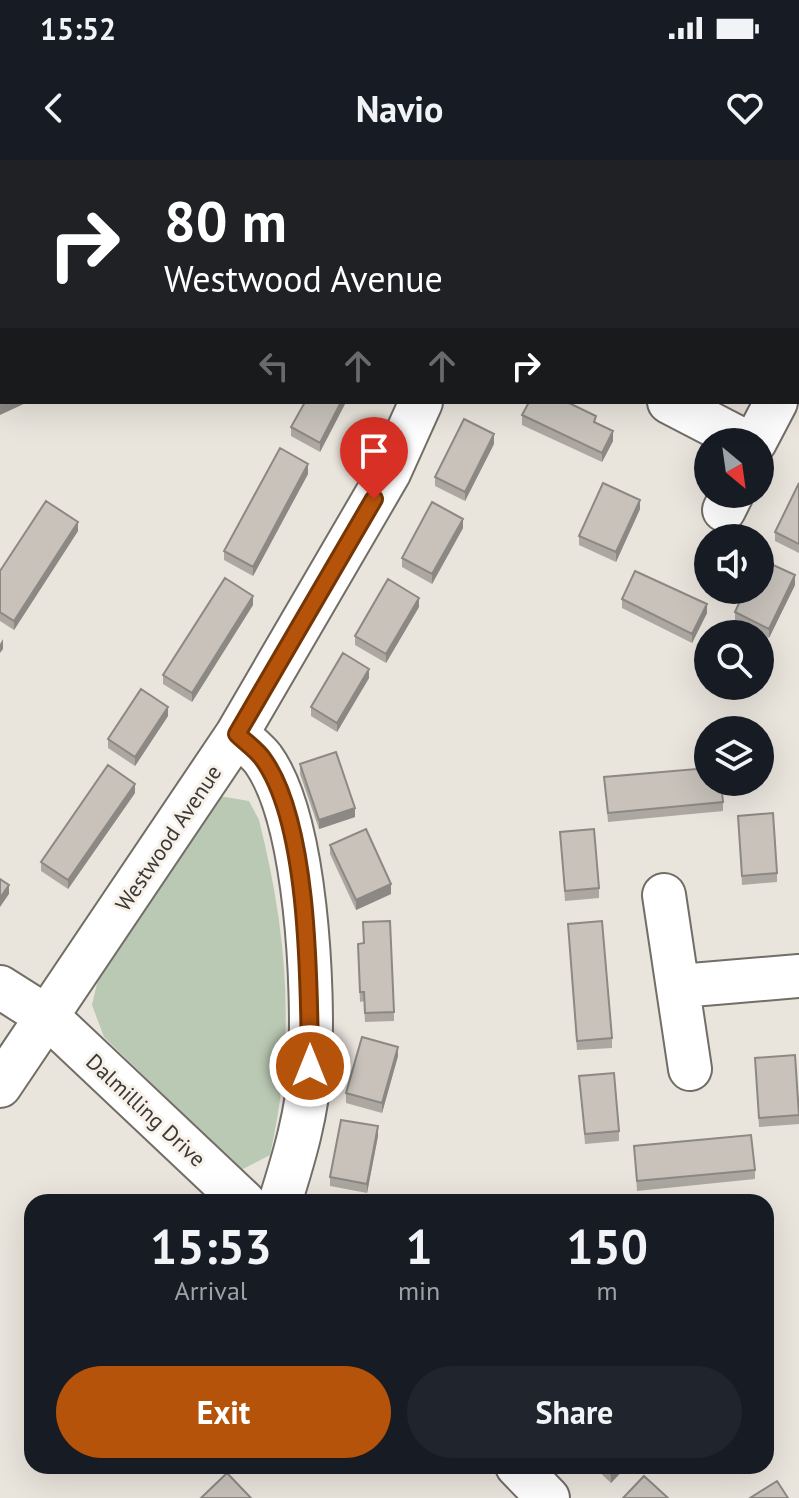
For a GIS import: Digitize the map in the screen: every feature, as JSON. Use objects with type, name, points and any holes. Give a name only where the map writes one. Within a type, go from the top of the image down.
[{"type":"street","name":"Westwood Avenue","points":[[0,1086],[49,1018],[237,734],[389,473],[420,404]]},
{"type":"street","points":[[673,404],[719,428]]},
{"type":"street","points":[[762,428],[775,404]]},
{"type":"street","points":[[237,734],[264,760],[287,812],[309,959],[310,1066],[297,1150],[283,1194]]},
{"type":"street","points":[[664,895],[690,1069]]},
{"type":"street","points":[[680,986],[799,976]]},
{"type":"street","points":[[0,987],[49,1018]]},
{"type":"street","name":"Dalmilling Drive","points":[[49,1018],[236,1194]]},
{"type":"street","points":[[525,1474],[548,1498]]},
{"type":"green space","points":[[219,796],[249,801],[259,820],[277,905],[285,987],[283,1070],[270,1155],[241,1170],[104,1037],[92,1005],[99,975]]},
{"type":"building","points":[[304,404],[340,404],[320,443],[291,427]]},
{"type":"building","points":[[528,404],[571,404],[596,416],[594,422],[613,431],[602,453],[522,415]]},
{"type":"building","points":[[464,419],[494,434],[465,492],[435,477]]},
{"type":"building","points":[[280,448],[308,464],[253,567],[224,551]]},
{"type":"building","points":[[603,483],[640,500],[616,552],[579,536]]},
{"type":"building","points":[[799,483],[799,544],[775,532]]},
{"type":"building","points":[[46,501],[78,522],[14,621],[0,612],[0,571]]},
{"type":"building","points":[[432,502],[463,519],[432,574],[402,558]]},
{"type":"building","points":[[774,565],[795,575],[773,620],[751,620],[735,612],[739,604],[774,604]]},
{"type":"building","points":[[635,571],[694,598],[694,604],[707,604],[699,620],[694,620],[692,634],[622,599]]},
{"type":"building","points":[[225,578],[253,596],[192,693],[163,675]]},
{"type":"building","points":[[388,579],[419,598],[386,654],[355,636]]},
{"type":"building","points":[[343,653],[369,669],[337,723],[311,707]]},
{"type":"building","points":[[141,689],[168,707],[135,757],[108,739]]},
{"type":"building","points":[[336,752],[355,808],[319,820],[300,764]]},
{"type":"building","points":[[108,765],[135,784],[68,880],[41,862]]},
{"type":"building","points":[[694,769],[694,796],[722,796],[723,802],[608,813],[604,777]]},
{"type":"building","points":[[773,813],[777,873],[742,876],[738,816]]},
{"type":"building","points":[[366,829],[391,884],[356,900],[330,845]]},
{"type":"building","points":[[594,829],[599,888],[565,891],[560,832]]},
{"type":"building","points":[[0,879],[9,885],[0,898]]},
{"type":"building","points":[[390,921],[394,1012],[365,1013],[364,992],[360,992],[358,944],[364,943],[363,922]]},
{"type":"building","points":[[602,921],[612,1038],[577,1041],[568,924]]},
{"type":"building","points":[[362,1037],[398,1047],[382,1103],[346,1093]]},
{"type":"building","points":[[795,1055],[799,1115],[759,1118],[755,1058]]},
{"type":"building","points":[[614,1073],[619,1131],[585,1134],[579,1076]]},
{"type":"building","points":[[341,1120],[378,1126],[367,1184],[330,1177]]},
{"type":"building","points":[[751,1135],[755,1170],[637,1181],[634,1146]]},
{"type":"building","points":[[228,1474],[251,1498],[201,1498]]},
{"type":"building","points":[[644,1476],[668,1498],[623,1498]]},
{"type":"building","points":[[777,1481],[788,1498],[750,1498]]},
{"type":"route","points":[[310,1066],[309,959],[287,812],[264,760],[237,734],[374,499]]}]
